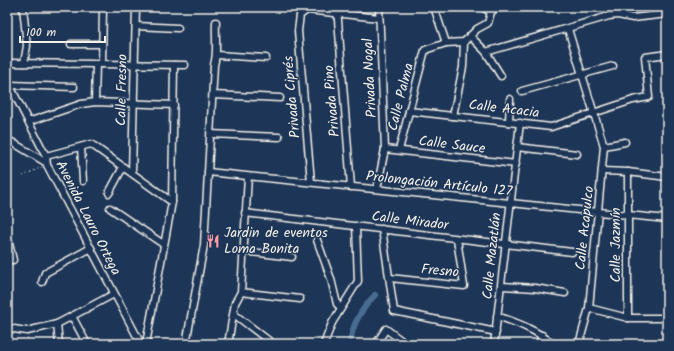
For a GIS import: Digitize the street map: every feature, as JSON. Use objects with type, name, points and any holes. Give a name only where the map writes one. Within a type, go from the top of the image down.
[{"type":"street","points":[[23,7],[27,46],[24,63]]},
{"type":"street","points":[[95,102],[102,44],[102,7]]},
{"type":"street","name":"Calle Fresno","points":[[132,173],[136,7]]},
{"type":"street","name":"Privada Nogal","points":[[378,189],[385,149],[379,7]]},
{"type":"street","points":[[434,7],[446,43],[464,42],[488,23],[491,12],[497,7]]},
{"type":"street","points":[[482,7],[491,12]]},
{"type":"street","name":"Privada Ciprés","points":[[311,182],[298,31],[300,15],[308,10],[337,10]]},
{"type":"street","points":[[337,10],[379,18]]},
{"type":"street","name":"Privada Pino","points":[[337,10],[351,187]]},
{"type":"street","points":[[486,52],[613,16],[633,18],[667,14]]},
{"type":"street","points":[[186,344],[202,263],[214,65],[217,55],[215,44],[216,22]]},
{"type":"street","points":[[136,26],[178,28]]},
{"type":"street","name":"Calle Acapulco","points":[[568,29],[604,146],[589,308],[579,344]]},
{"type":"street","points":[[470,36],[486,52],[501,76]]},
{"type":"street","points":[[453,116],[463,67],[464,42]]},
{"type":"street","name":"Calle Palma","points":[[399,150],[425,50],[446,43]]},
{"type":"street","points":[[71,44],[102,44]]},
{"type":"street","name":"Calle Acacia","points":[[409,111],[551,127],[633,100],[649,97],[645,57],[667,54]]},
{"type":"street","points":[[217,55],[266,58]]},
{"type":"street","points":[[7,63],[185,65]]},
{"type":"street","points":[[146,344],[163,244],[172,202],[174,65]]},
{"type":"street","points":[[522,91],[583,76],[613,66]]},
{"type":"street","points":[[9,87],[74,87]]},
{"type":"street","name":"Avenida Lauro Ortega","points":[[9,87],[140,344]]},
{"type":"street","points":[[213,95],[280,98]]},
{"type":"street","points":[[509,122],[510,99]]},
{"type":"street","points":[[28,122],[81,104],[95,102],[174,105]]},
{"type":"street","name":"Calle Mazatlán","points":[[494,344],[520,123]]},
{"type":"street","points":[[211,134],[279,137]]},
{"type":"street","points":[[7,139],[10,145],[46,161],[91,144],[172,202]]},
{"type":"street","points":[[604,146],[625,142]]},
{"type":"street","points":[[81,147],[83,181]]},
{"type":"street","points":[[517,147],[577,154]]},
{"type":"street","name":"Calle Sauce","points":[[385,149],[516,164]]},
{"type":"street","points":[[109,192],[123,167]]},
{"type":"street","points":[[602,171],[628,172],[667,177]]},
{"type":"street","name":"Prolongación Artículo 127","points":[[208,172],[667,219]]},
{"type":"street","name":"Calle Jazmín","points":[[628,172],[628,318]]},
{"type":"street","points":[[228,344],[235,303],[240,292],[248,176]]},
{"type":"street","points":[[110,208],[163,244]]},
{"type":"street","name":"Calle Mirador","points":[[245,213],[572,252]]},
{"type":"street","points":[[324,344],[340,307],[358,281],[356,226]]},
{"type":"street","points":[[382,230],[394,311],[496,332]]},
{"type":"street","points":[[7,235],[13,260],[7,260]]},
{"type":"street","name":"Fresno","points":[[390,278],[464,286],[457,238]]},
{"type":"street","points":[[317,240],[332,279],[337,304],[340,307]]},
{"type":"street","points":[[42,282],[44,273],[90,248]]},
{"type":"street","points":[[243,252],[292,257]]},
{"type":"street","points":[[502,286],[565,293]]},
{"type":"street","points":[[240,292],[300,298]]},
{"type":"street","points":[[7,328],[27,331],[57,324],[114,294]]},
{"type":"street","points":[[589,308],[628,318],[667,318]]},
{"type":"street","points":[[234,314],[271,343]]},
{"type":"street","points":[[72,316],[87,344]]},
{"type":"street","points":[[497,316],[520,324],[542,335],[553,344]]},
{"type":"street","points":[[57,324],[59,344]]},
{"type":"street","points":[[376,344],[386,329],[406,344]]},
{"type":"street","points":[[539,344],[542,335]]},
{"type":"path","points":[[23,176],[46,161]]},
{"type":"waterway","points":[[350,344],[353,330],[358,318],[365,306],[375,295]]},
{"type":"place","name":"Jardin de eventos Loma Bonita","points":[[213,241]]}]
